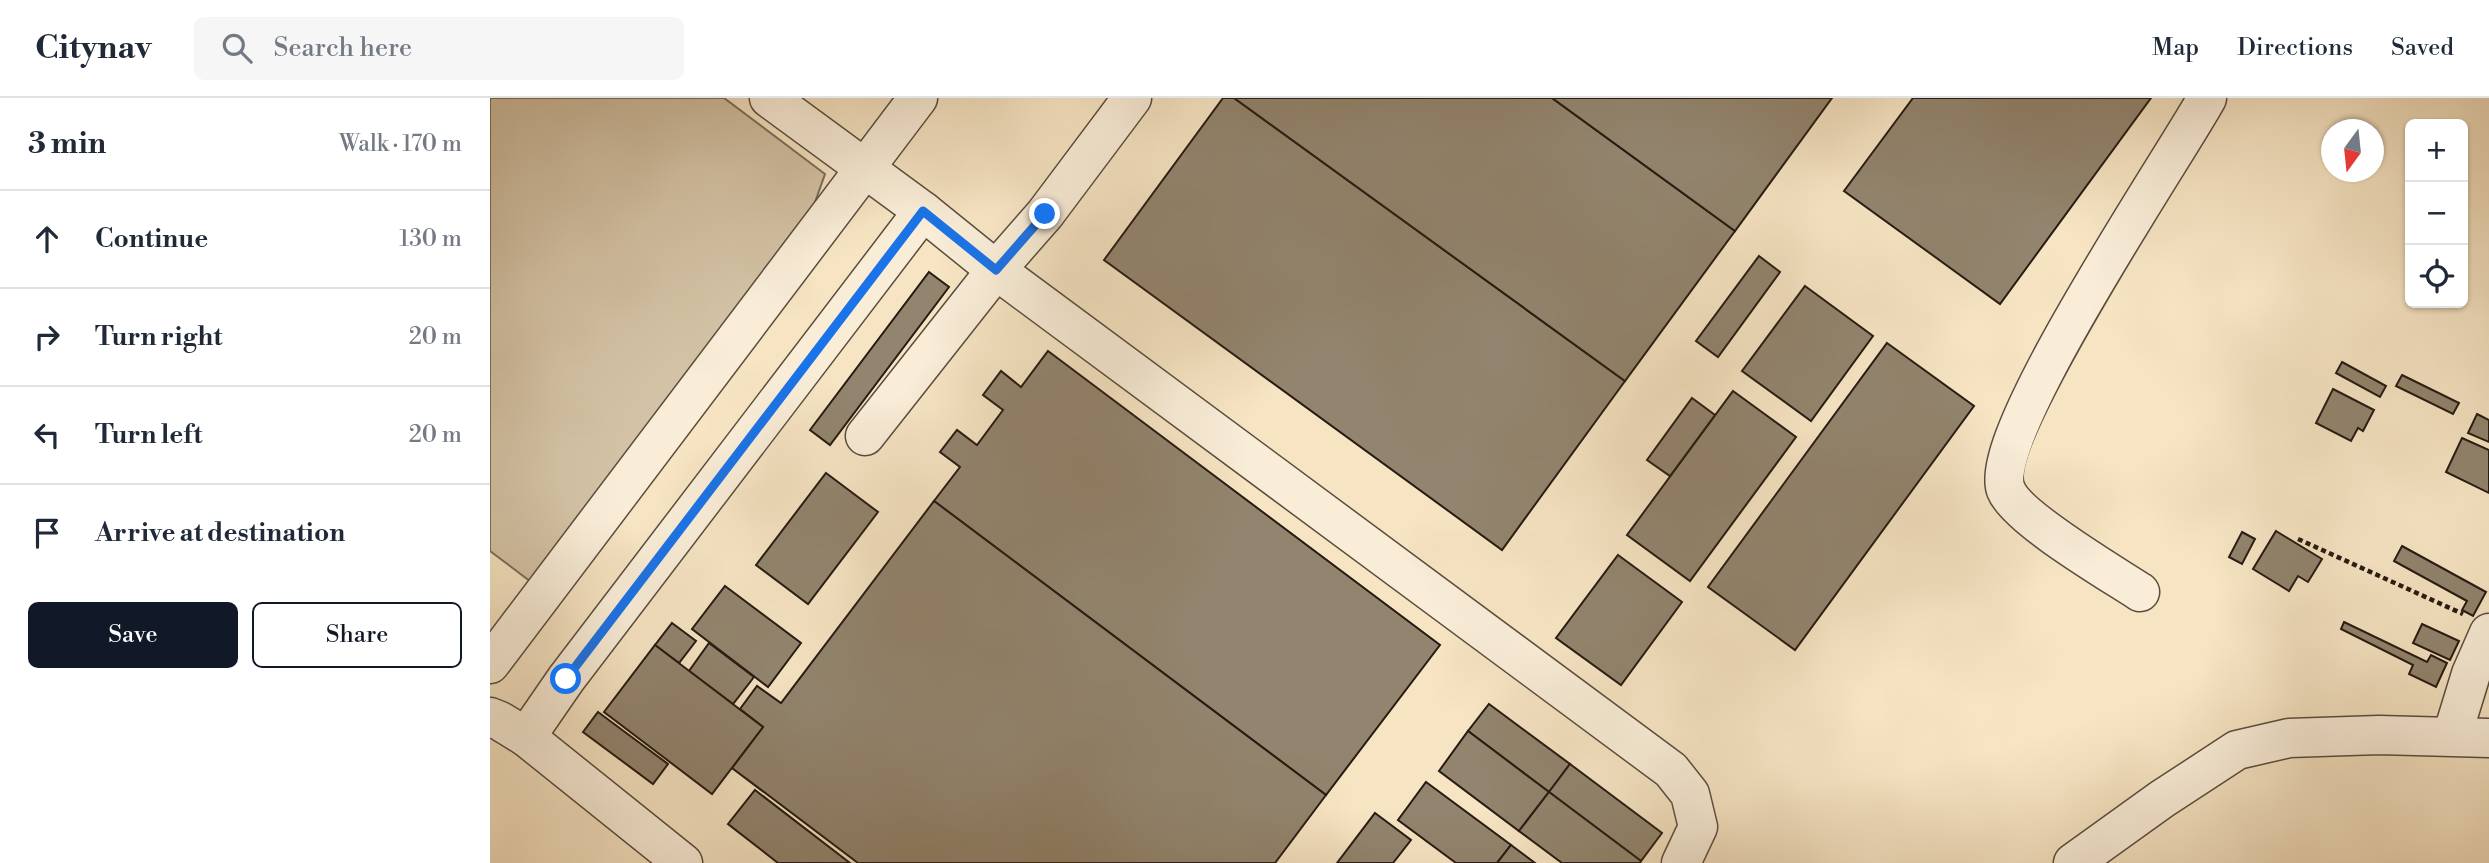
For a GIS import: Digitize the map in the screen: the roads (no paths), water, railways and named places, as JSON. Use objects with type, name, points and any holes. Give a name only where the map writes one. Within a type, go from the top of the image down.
[{"type":"street","points":[[769,98],[923,211],[996,270],[1671,770],[1690,794],[1698,827],[1681,863]]},
{"type":"street","points":[[490,664],[918,98]]},
{"type":"street","points":[[865,436],[996,270],[1045,214],[1132,98]]},
{"type":"street","points":[[2140,592],[2024,514],[2006,490],[2004,471],[2014,433],[2057,346],[2207,98]]},
{"type":"street","points":[[526,737],[566,679],[923,211]]},
{"type":"street","points":[[2073,863],[2162,799],[2237,750],[2289,738],[2379,735],[2471,737],[2471,674],[2477,624]]},
{"type":"street","points":[[490,718],[526,737],[683,863]]}]
